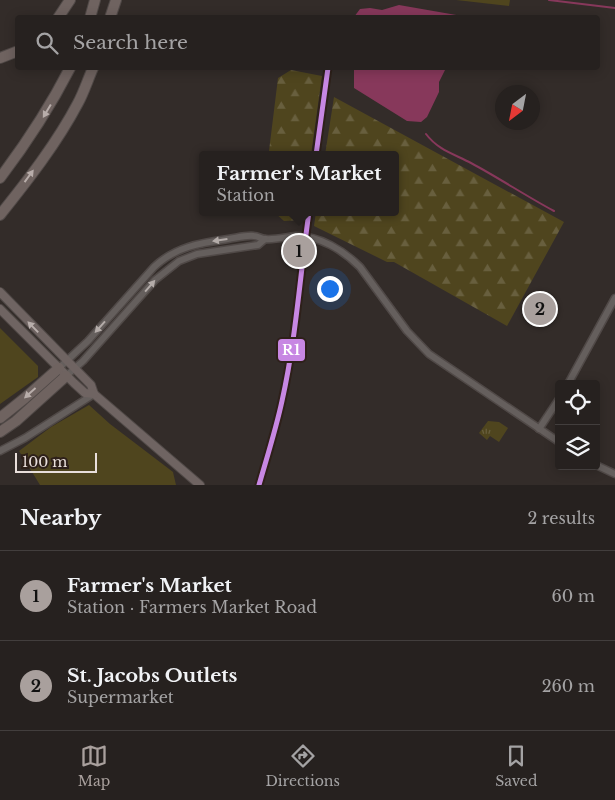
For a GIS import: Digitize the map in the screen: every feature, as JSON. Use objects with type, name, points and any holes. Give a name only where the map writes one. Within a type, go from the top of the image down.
[{"type":"highway","points":[[60,15],[70,0]]},
{"type":"highway","points":[[91,15],[95,0]]},
{"type":"highway","points":[[111,15],[116,0]]},
{"type":"highway","points":[[0,58],[15,52]]},
{"type":"highway","points":[[0,178],[52,104],[69,70]]},
{"type":"highway","points":[[0,214],[66,122],[78,102],[92,70]]},
{"type":"highway","points":[[0,418],[63,364]]},
{"type":"highway","points":[[0,432],[16,421],[70,372]]},
{"type":"main road","points":[[0,292],[70,372],[85,393],[94,394],[200,485]]},
{"type":"main road","points":[[0,309],[63,364]]},
{"type":"street","points":[[63,364],[88,341],[162,259],[186,247],[203,242],[256,235],[265,239],[306,237],[322,241],[342,252],[360,267],[407,331],[429,354],[555,439]]},
{"type":"street","points":[[70,372],[83,361],[155,280],[179,261],[197,254],[258,245],[265,239]]},
{"type":"street","points":[[570,380],[615,298]]},
{"type":"street","points":[[0,451],[25,438],[94,394]]},
{"type":"street","points":[[539,429],[555,405]]},
{"type":"street","points":[[600,467],[615,474]]},
{"type":"green space","points":[[456,0],[510,0],[509,6]]},
{"type":"green space","points":[[291,70],[322,76],[312,151],[269,151],[278,78]]},
{"type":"green space","points":[[334,97],[564,222],[507,326],[394,262],[387,262],[314,226],[315,216],[399,216],[399,151],[326,151]]},
{"type":"green space","points":[[278,216],[302,216],[302,220],[284,221]]},
{"type":"green space","points":[[0,328],[38,366],[38,377],[0,404]]},
{"type":"green space","points":[[89,405],[110,424],[173,472],[176,485],[40,485],[19,451],[51,427]]},
{"type":"green space","points":[[488,421],[499,422],[508,428],[499,442],[490,436],[487,440],[479,433]]},
{"type":"shaded area","points":[[399,5],[456,15],[356,15],[360,9],[382,10]]},
{"type":"shaded area","points":[[354,70],[445,70],[439,82],[439,92],[427,117],[421,122],[407,121],[354,88]]},
{"type":"waterway","points":[[549,0],[615,8]]},
{"type":"waterway","points":[[426,134],[441,148],[554,211]]},
{"type":"transit line","name":"R1","points":[[317,151],[328,70]]},
{"type":"transit line","name":"R1","points":[[259,485],[287,378],[308,216]]},
{"type":"place","name":"Farmer's Market","points":[[299,251]]},
{"type":"place","name":"St. Jacobs Outlets","points":[[540,309]]}]
